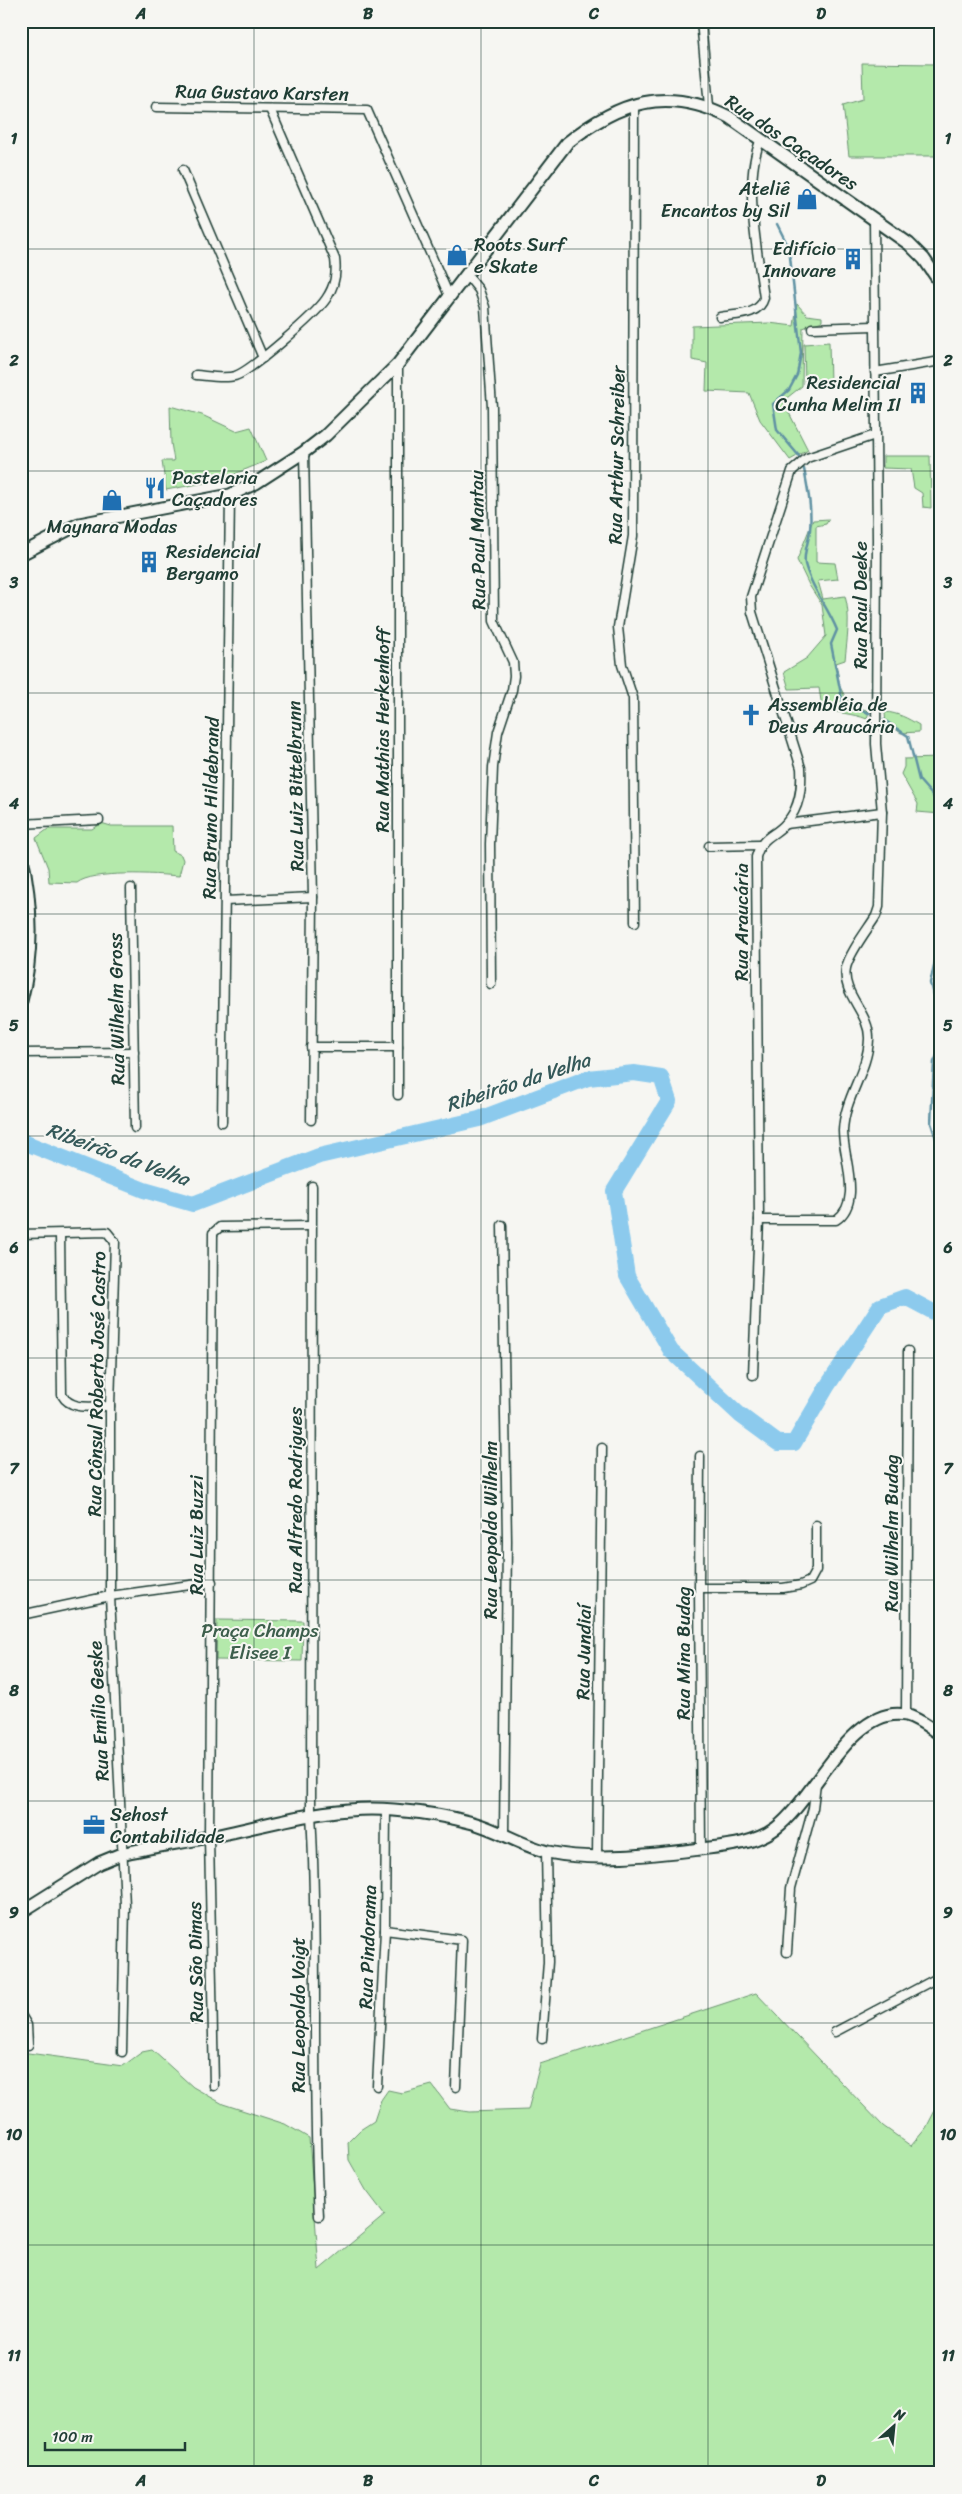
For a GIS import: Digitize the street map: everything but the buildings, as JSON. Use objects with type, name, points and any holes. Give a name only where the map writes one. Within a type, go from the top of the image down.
[{"type":"main road","name":"Rua dos Caçadores","points":[[21,554],[79,524],[230,495],[270,475],[304,452],[326,435],[398,364],[450,298],[551,161],[567,143],[583,130],[608,115],[634,104],[661,100],[681,100],[709,106],[729,117],[917,251],[941,284]]},
{"type":"main road","points":[[21,853],[27,880],[30,924],[27,973],[21,1001]]},
{"type":"main road","points":[[21,1912],[92,1868],[121,1854],[311,1814],[386,1809],[473,1823],[546,1851],[574,1856],[701,1849],[738,1844],[759,1837],[789,1817],[846,1744],[860,1730],[874,1720],[890,1715],[906,1715],[941,1734]]},
{"type":"street","points":[[701,21],[709,106]]},
{"type":"street","name":"Rua Arthur Schreiber","points":[[634,104],[633,536],[618,627],[622,665],[633,698],[635,922]]},
{"type":"street","name":"Rua Gustavo Karsten","points":[[156,107],[367,110],[450,298]]},
{"type":"street","points":[[196,375],[233,377],[263,358],[326,300],[333,287],[337,273],[335,259],[270,109]]},
{"type":"street","points":[[720,317],[752,312],[759,309],[764,298],[752,212],[756,151],[761,139]]},
{"type":"street","points":[[183,170],[263,358]]},
{"type":"street","name":"Rua Raul Deeke","points":[[760,1220],[836,1220],[843,1216],[848,1206],[850,1193],[843,1133],[844,1114],[867,1052],[869,1039],[864,1015],[848,986],[845,976],[846,966],[876,916],[879,907],[882,812],[876,744],[874,220]]},
{"type":"street","name":"Rua Paul Mantau","points":[[467,275],[479,290],[485,307],[492,407],[494,621],[513,662],[514,676],[512,690],[498,732],[493,767],[490,844],[490,984]]},
{"type":"street","points":[[812,328],[874,326]]},
{"type":"street","points":[[875,372],[941,361]]},
{"type":"street","name":"Rua Mathias Herkenhoff","points":[[398,364],[398,1095]]},
{"type":"street","name":"Rua Araucária","points":[[753,1375],[760,1220],[756,872],[759,845],[786,824],[797,806],[802,785],[801,768],[752,612],[751,597],[792,471],[807,458],[875,435]]},
{"type":"street","name":"Rua Luiz Bittelbrunn","points":[[304,452],[313,898],[311,1120]]},
{"type":"street","name":"Rua Bruno Hildebrand","points":[[222,1122],[230,495]]},
{"type":"street","points":[[786,824],[882,812]]},
{"type":"street","points":[[21,824],[98,820]]},
{"type":"street","points":[[709,846],[759,845]]},
{"type":"street","name":"Rua Wilhelm Gross","points":[[130,888],[135,1128]]},
{"type":"street","points":[[225,901],[313,898]]},
{"type":"street","points":[[311,1047],[398,1047]]},
{"type":"street","points":[[21,1053],[134,1052]]},
{"type":"street","name":"Rua Alfredo Rodrigues","points":[[311,1814],[312,1186]]},
{"type":"street","name":"Rua Leopoldo Wilhelm","points":[[502,1225],[507,1541],[504,1834]]},
{"type":"street","name":"Rua Luiz Buzzi","points":[[209,1837],[213,1233],[220,1227],[311,1226]]},
{"type":"street","name":"Rua Cônsul Roberto José Castro","points":[[21,1234],[107,1232],[116,1242],[110,1406],[110,1596]]},
{"type":"street","points":[[60,1234],[62,1395],[66,1402],[74,1406],[110,1406]]},
{"type":"street","name":"Rua Wilhelm Budag","points":[[906,1715],[908,1352]]},
{"type":"street","name":"Rua Jundiaí","points":[[597,1856],[602,1448]]},
{"type":"street","name":"Rua Mina Budag","points":[[700,1456],[701,1849]]},
{"type":"street","points":[[699,1588],[783,1588],[801,1586],[810,1581],[816,1570],[816,1526]]},
{"type":"street","points":[[21,1615],[110,1596],[212,1582]]},
{"type":"street","name":"Rua Emílio Geske","points":[[110,1596],[121,1854],[125,1905],[122,2052]]},
{"type":"street","points":[[787,1952],[791,1888],[813,1808],[816,1783]]},
{"type":"street","name":"Rua Pindorama","points":[[377,2086],[385,1930],[386,1809]]},
{"type":"street","name":"Rua Leopoldo Voigt","points":[[311,1814],[315,1880],[314,2107],[319,2216]]},
{"type":"street","name":"Rua São Dimas","points":[[209,1837],[214,2086]]},
{"type":"street","points":[[542,2039],[548,1962],[546,1851]]},
{"type":"street","points":[[385,1930],[462,1940],[456,2087]]},
{"type":"street","points":[[834,2032],[941,1976]]},
{"type":"street","points":[[21,2015],[27,2025],[28,2045]]},
{"type":"green space","points":[[862,63],[936,64],[941,107],[941,238],[938,156],[849,156],[843,105],[863,99]]},
{"type":"green space","points":[[797,304],[807,315],[822,317],[822,321],[803,328],[802,386],[783,401],[808,450],[790,460],[760,420],[749,393],[706,391],[707,363],[692,360],[692,326],[769,323],[794,326]]},
{"type":"green space","points":[[829,342],[830,383],[805,385],[804,344]]},
{"type":"green space","points":[[170,406],[202,415],[236,431],[251,427],[266,461],[220,480],[166,490],[162,461],[174,461],[171,443]]},
{"type":"green space","points":[[883,456],[930,456],[931,508],[923,507],[922,493],[914,488],[911,469],[883,468]]},
{"type":"green space","points":[[829,519],[826,524],[816,526],[816,562],[835,563],[838,579],[818,581],[823,599],[845,596],[848,620],[845,660],[836,663],[840,687],[849,704],[869,711],[867,719],[822,707],[819,688],[789,689],[784,672],[807,658],[826,636],[822,605],[809,585],[797,560],[813,520]]},
{"type":"green space","points":[[941,532],[941,814],[917,812],[918,804],[901,774],[904,767],[904,759],[940,758],[939,535]]},
{"type":"green space","points":[[885,712],[902,716],[919,725],[919,732],[901,733],[894,728],[886,726]]},
{"type":"green space","points":[[101,823],[111,826],[172,826],[173,851],[181,855],[183,860],[179,876],[110,875],[96,876],[77,883],[49,882],[48,868],[36,838],[48,829],[92,829]]},
{"type":"green space","name":"Praça Champs Elisee I","points":[[217,1620],[303,1621],[302,1661],[216,1660]]},
{"type":"green space","points":[[756,1993],[883,2126],[911,2146],[926,2128],[941,2099],[941,2473],[21,2473],[21,2052],[123,2066],[142,2052],[152,2050],[193,2087],[223,2104],[285,2124],[309,2138],[319,2270],[385,2215],[366,2190],[349,2160],[348,2142],[360,2130],[374,2121],[381,2100],[388,2090],[402,2093],[432,2085],[450,2109],[469,2112],[528,2110],[540,2064]]},
{"type":"waterway","points":[[777,224],[789,248],[801,353],[797,375],[789,390],[773,404],[777,430],[799,456]]},
{"type":"waterway","points":[[804,469],[810,515],[810,530],[805,564],[811,581],[837,630],[831,644],[843,704],[869,713]]},
{"type":"waterway","points":[[884,720],[908,736],[919,780],[933,796],[941,815]]},
{"type":"waterway","points":[[941,849],[941,855]]},
{"type":"waterway","points":[[941,935],[930,983],[941,1027]]},
{"type":"waterway","points":[[941,1047],[934,1062],[931,1123],[941,1154]]},
{"type":"waterway","name":"Ribeirão da Velha","points":[[21,1141],[144,1190],[193,1204],[319,1156],[479,1119],[588,1078],[634,1073],[661,1077],[669,1101],[614,1191],[627,1276],[671,1351],[740,1415],[778,1443],[794,1443],[828,1385],[880,1306],[905,1297],[941,1316]]},
{"type":"place","name":"Ateliê Encantos by Sil","points":[[807,199]]},
{"type":"place","name":"Roots Surf e Skate","points":[[457,255]]},
{"type":"place","name":"Edifício Innovare","points":[[853,259]]},
{"type":"place","name":"Residencial Cunha Melim II","points":[[918,393]]},
{"type":"place","name":"Pastelaria Caçadores","points":[[155,488]]},
{"type":"place","name":"Maynara Modas","points":[[112,500]]},
{"type":"place","name":"Residencial Bergamo","points":[[149,562]]},
{"type":"place","name":"Assembléia de Deus Araucária","points":[[751,715]]},
{"type":"place","name":"Sehost Contabilidade","points":[[94,1825]]}]
